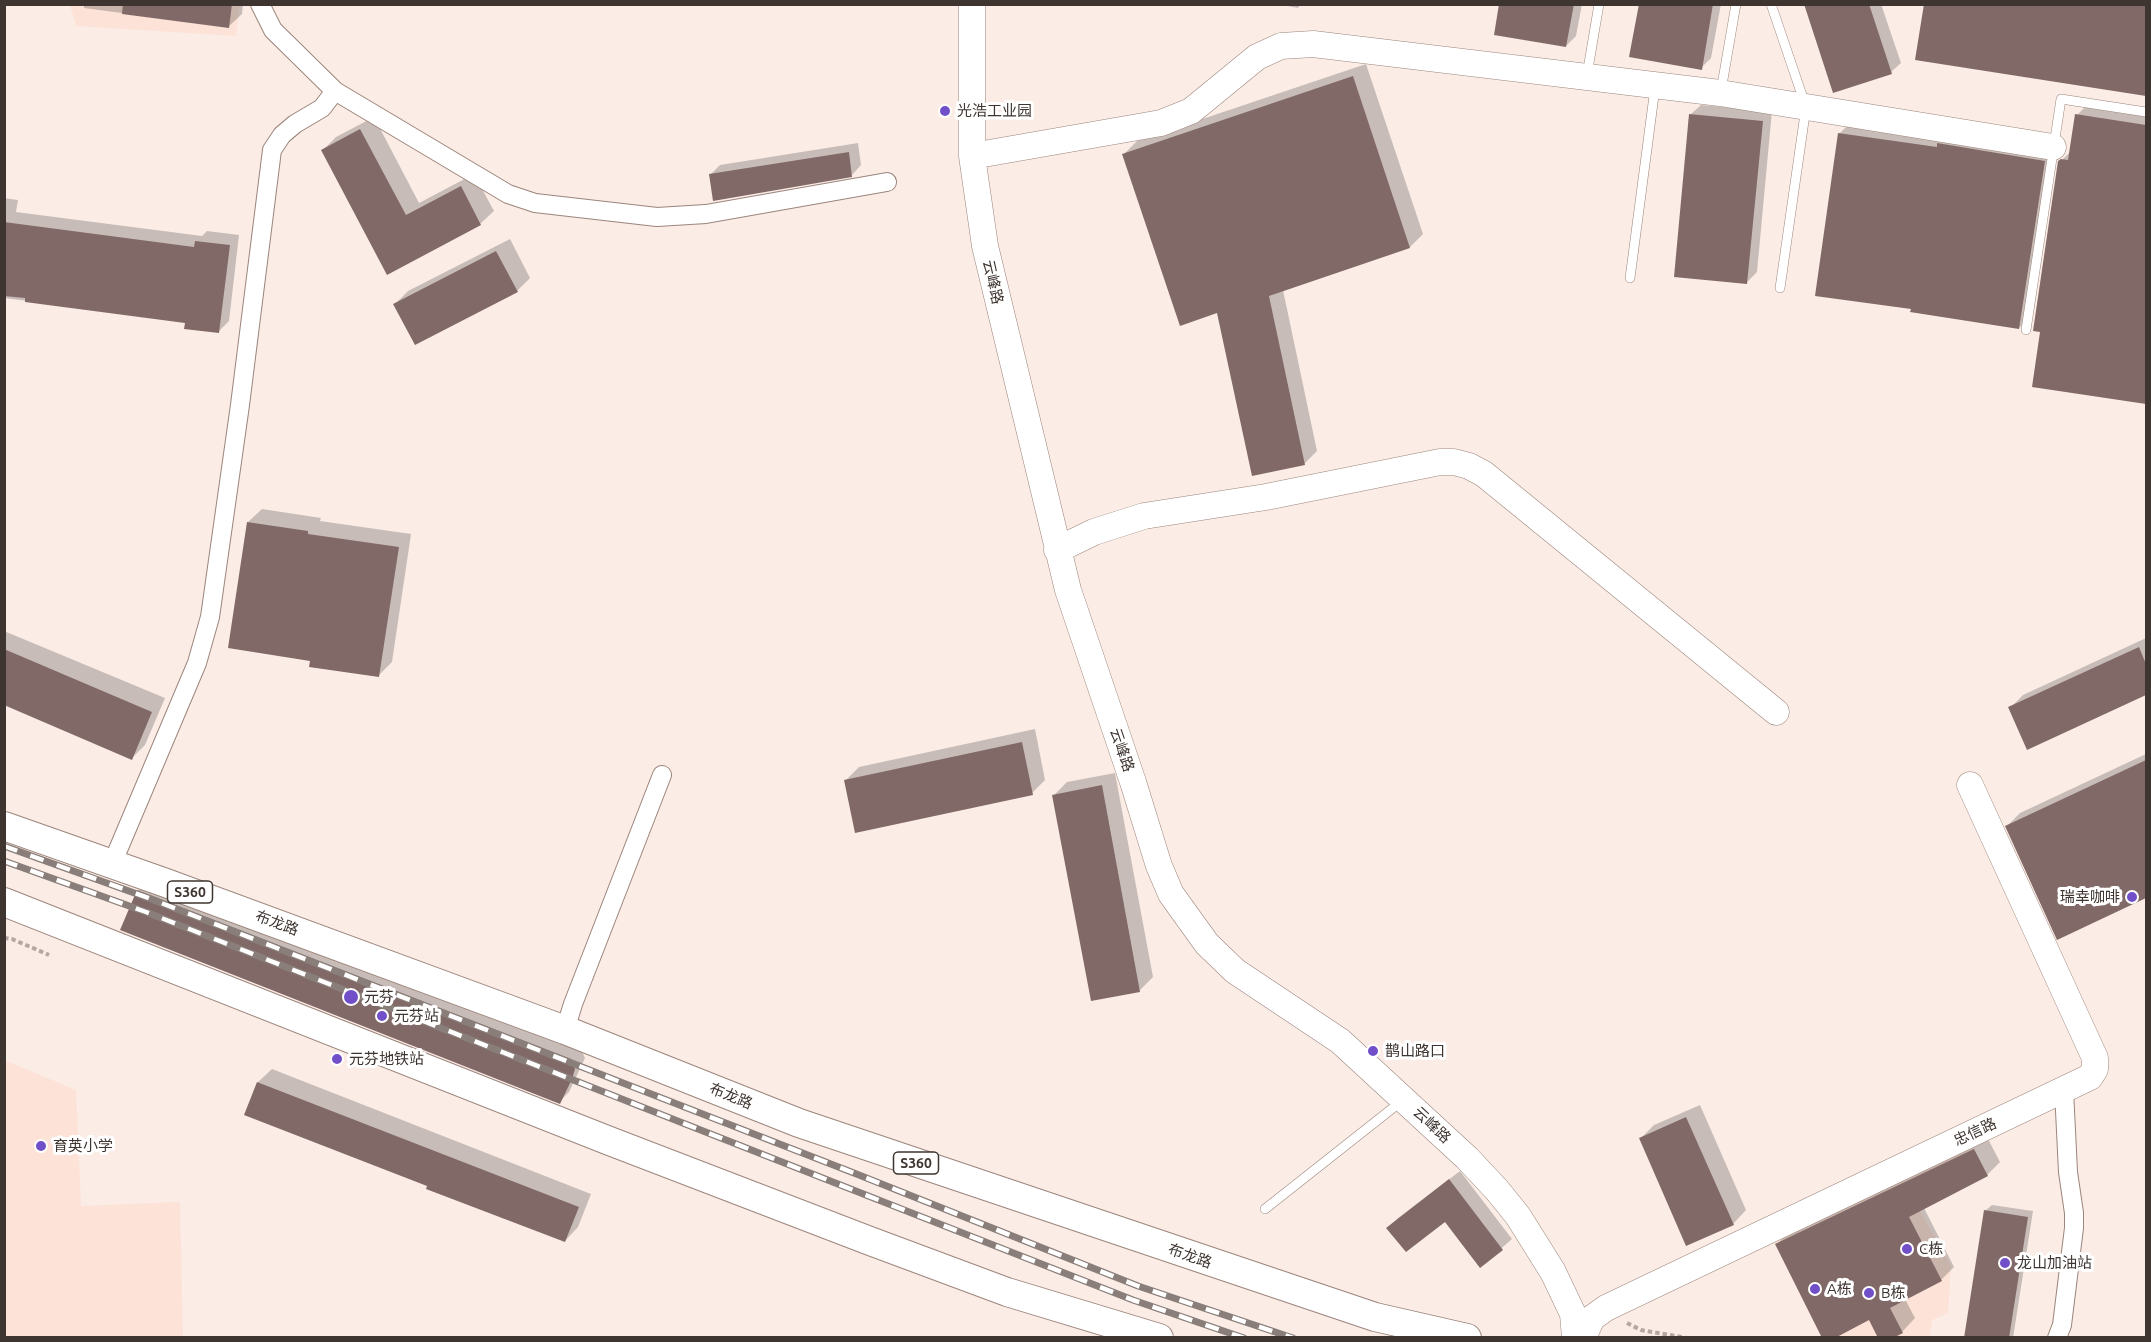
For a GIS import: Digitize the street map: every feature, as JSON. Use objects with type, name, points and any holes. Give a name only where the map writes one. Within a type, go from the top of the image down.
[{"type":"main road","name":"布龙路","points":[[4,826],[565,1030],[799,1123],[1374,1317],[1467,1338]]},
{"type":"main road","points":[[4,902],[596,1136],[870,1241],[1007,1292],[1151,1336]]},
{"type":"street","points":[[260,4],[273,30],[335,91],[508,194],[535,203],[657,217],[706,214],[887,182]]},
{"type":"street","name":"云峰路","points":[[972,4],[972,156],[985,246],[1057,550],[1082,636],[1171,894],[1207,944],[1235,971],[1340,1041],[1467,1158],[1518,1216],[1565,1296],[1573,1314],[1575,1338]]},
{"type":"street","points":[[972,156],[1161,123],[1191,111],[1257,57],[1281,46],[1313,44],[1720,93],[2053,147]]},
{"type":"street","points":[[112,864],[197,663],[210,617],[239,416],[272,150],[282,135],[295,124],[322,108],[335,91]]},
{"type":"street","points":[[1057,550],[1094,532],[1144,516],[1266,497],[1440,462],[1454,462],[1484,474],[1776,712]]},
{"type":"street","points":[[565,1030],[662,775]]},
{"type":"street","name":"忠信路","points":[[1583,1338],[1592,1318],[1606,1308],[2090,1077],[2095,1069],[2095,1058],[1970,785]]},
{"type":"street","points":[[2057,1338],[2062,1324],[2074,1228],[2068,1172],[2064,1090]]},
{"type":"lane","points":[[1587,77],[1599,4]]},
{"type":"lane","points":[[1720,93],[1736,4]]},
{"type":"lane","points":[[1771,4],[1806,107],[1780,288]]},
{"type":"lane","points":[[1630,278],[1655,86]]},
{"type":"lane","points":[[2026,330],[2061,99],[2146,112]]},
{"type":"lane","points":[[1265,1209],[1404,1099]]},
{"type":"path","points":[[4,938],[12,939],[50,955]]},
{"type":"path","points":[[1624,1321],[1641,1330],[1687,1338]]},
{"type":"shaded area","points":[[70,5],[240,5],[236,36],[76,26]]},
{"type":"shaded area","name":"育英小学","points":[[4,1060],[76,1090],[81,1206],[180,1202],[183,1337],[5,1337]]},
{"type":"shaded area","points":[[1970,1142],[1988,1176],[1920,1211],[1951,1266],[1948,1313],[1932,1320],[1930,1337],[1822,1337],[1774,1242]]},
{"type":"building","points":[[123,4],[232,4],[229,28],[122,14]]},
{"type":"building","points":[[1499,4],[1574,4],[1566,47],[1494,35]]},
{"type":"building","points":[[1639,4],[1713,4],[1702,70],[1629,57]]},
{"type":"building","points":[[1804,4],[1869,4],[1892,74],[1833,93]]},
{"type":"building","points":[[1924,4],[2146,4],[2146,96],[1915,60]]},
{"type":"building","points":[[1353,76],[1410,248],[1269,296],[1305,465],[1252,476],[1217,313],[1180,326],[1122,154]]},
{"type":"building","points":[[1689,114],[1763,121],[1747,284],[1674,277]]},
{"type":"building","points":[[2075,114],[2146,125],[2146,404],[2032,387],[2040,332],[2033,331],[2058,161],[2068,160]]},
{"type":"building","points":[[360,129],[406,215],[461,186],[481,225],[387,275],[321,150]]},
{"type":"building","points":[[1838,133],[1937,147],[1937,143],[2045,161],[2019,329],[1910,312],[1911,309],[1815,296]]},
{"type":"building","points":[[849,152],[852,177],[713,201],[709,174]]},
{"type":"building","points":[[4,222],[194,247],[195,241],[230,245],[219,333],[184,329],[185,323],[25,302],[25,298],[4,296]]},
{"type":"building","points":[[496,251],[518,292],[415,345],[393,304]]},
{"type":"building","points":[[247,522],[308,531],[308,534],[399,547],[379,677],[309,667],[310,661],[228,648]]},
{"type":"building","points":[[2139,647],[2146,664],[2146,695],[2027,750],[2008,707]]},
{"type":"building","points":[[4,649],[152,712],[132,760],[4,705]]},
{"type":"building","points":[[1022,742],[1033,795],[855,833],[844,780]]},
{"type":"building","points":[[2146,760],[2146,898],[2057,940],[2005,826]]},
{"type":"building","points":[[1102,785],[1140,992],[1091,1001],[1052,795]]},
{"type":"building","name":"元芬站","points":[[137,890],[571,1059],[575,1069],[572,1079],[560,1104],[120,930]]},
{"type":"building","points":[[257,1082],[579,1207],[565,1242],[426,1189],[427,1186],[244,1115]]},
{"type":"building","points":[[1686,1117],[1734,1225],[1686,1246],[1639,1138]]},
{"type":"building","points":[[1974,1149],[1988,1176],[1909,1217],[1942,1281],[1890,1308],[1903,1333],[1893,1338],[1878,1338],[1869,1320],[1835,1338],[1822,1338],[1775,1244]]},
{"type":"building","points":[[1449,1179],[1503,1250],[1480,1268],[1445,1222],[1406,1252],[1386,1228]]},
{"type":"building","points":[[1984,1210],[2028,1217],[2009,1338],[1964,1338]]},
{"type":"railway","points":[[4,846],[151,899],[1138,1286],[1293,1338]]},
{"type":"railway","points":[[4,861],[146,912],[1133,1300],[1244,1338]]},
{"type":"place","name":"光浩工业园","points":[[945,111]]},
{"type":"place","name":"瑞幸咖啡","points":[[2132,897]]},
{"type":"place","name":"元芬","points":[[351,997]]},
{"type":"place","name":"元芬站","points":[[382,1016]]},
{"type":"place","name":"鹊山路口","points":[[1373,1051]]},
{"type":"place","name":"元芬地铁站","points":[[337,1059]]},
{"type":"place","name":"育英小学","points":[[41,1146]]},
{"type":"place","name":"C栋","points":[[1907,1249]]},
{"type":"place","name":"龙山加油站","points":[[2005,1263]]},
{"type":"place","name":"A栋","points":[[1815,1289]]},
{"type":"place","name":"B栋","points":[[1869,1293]]}]
